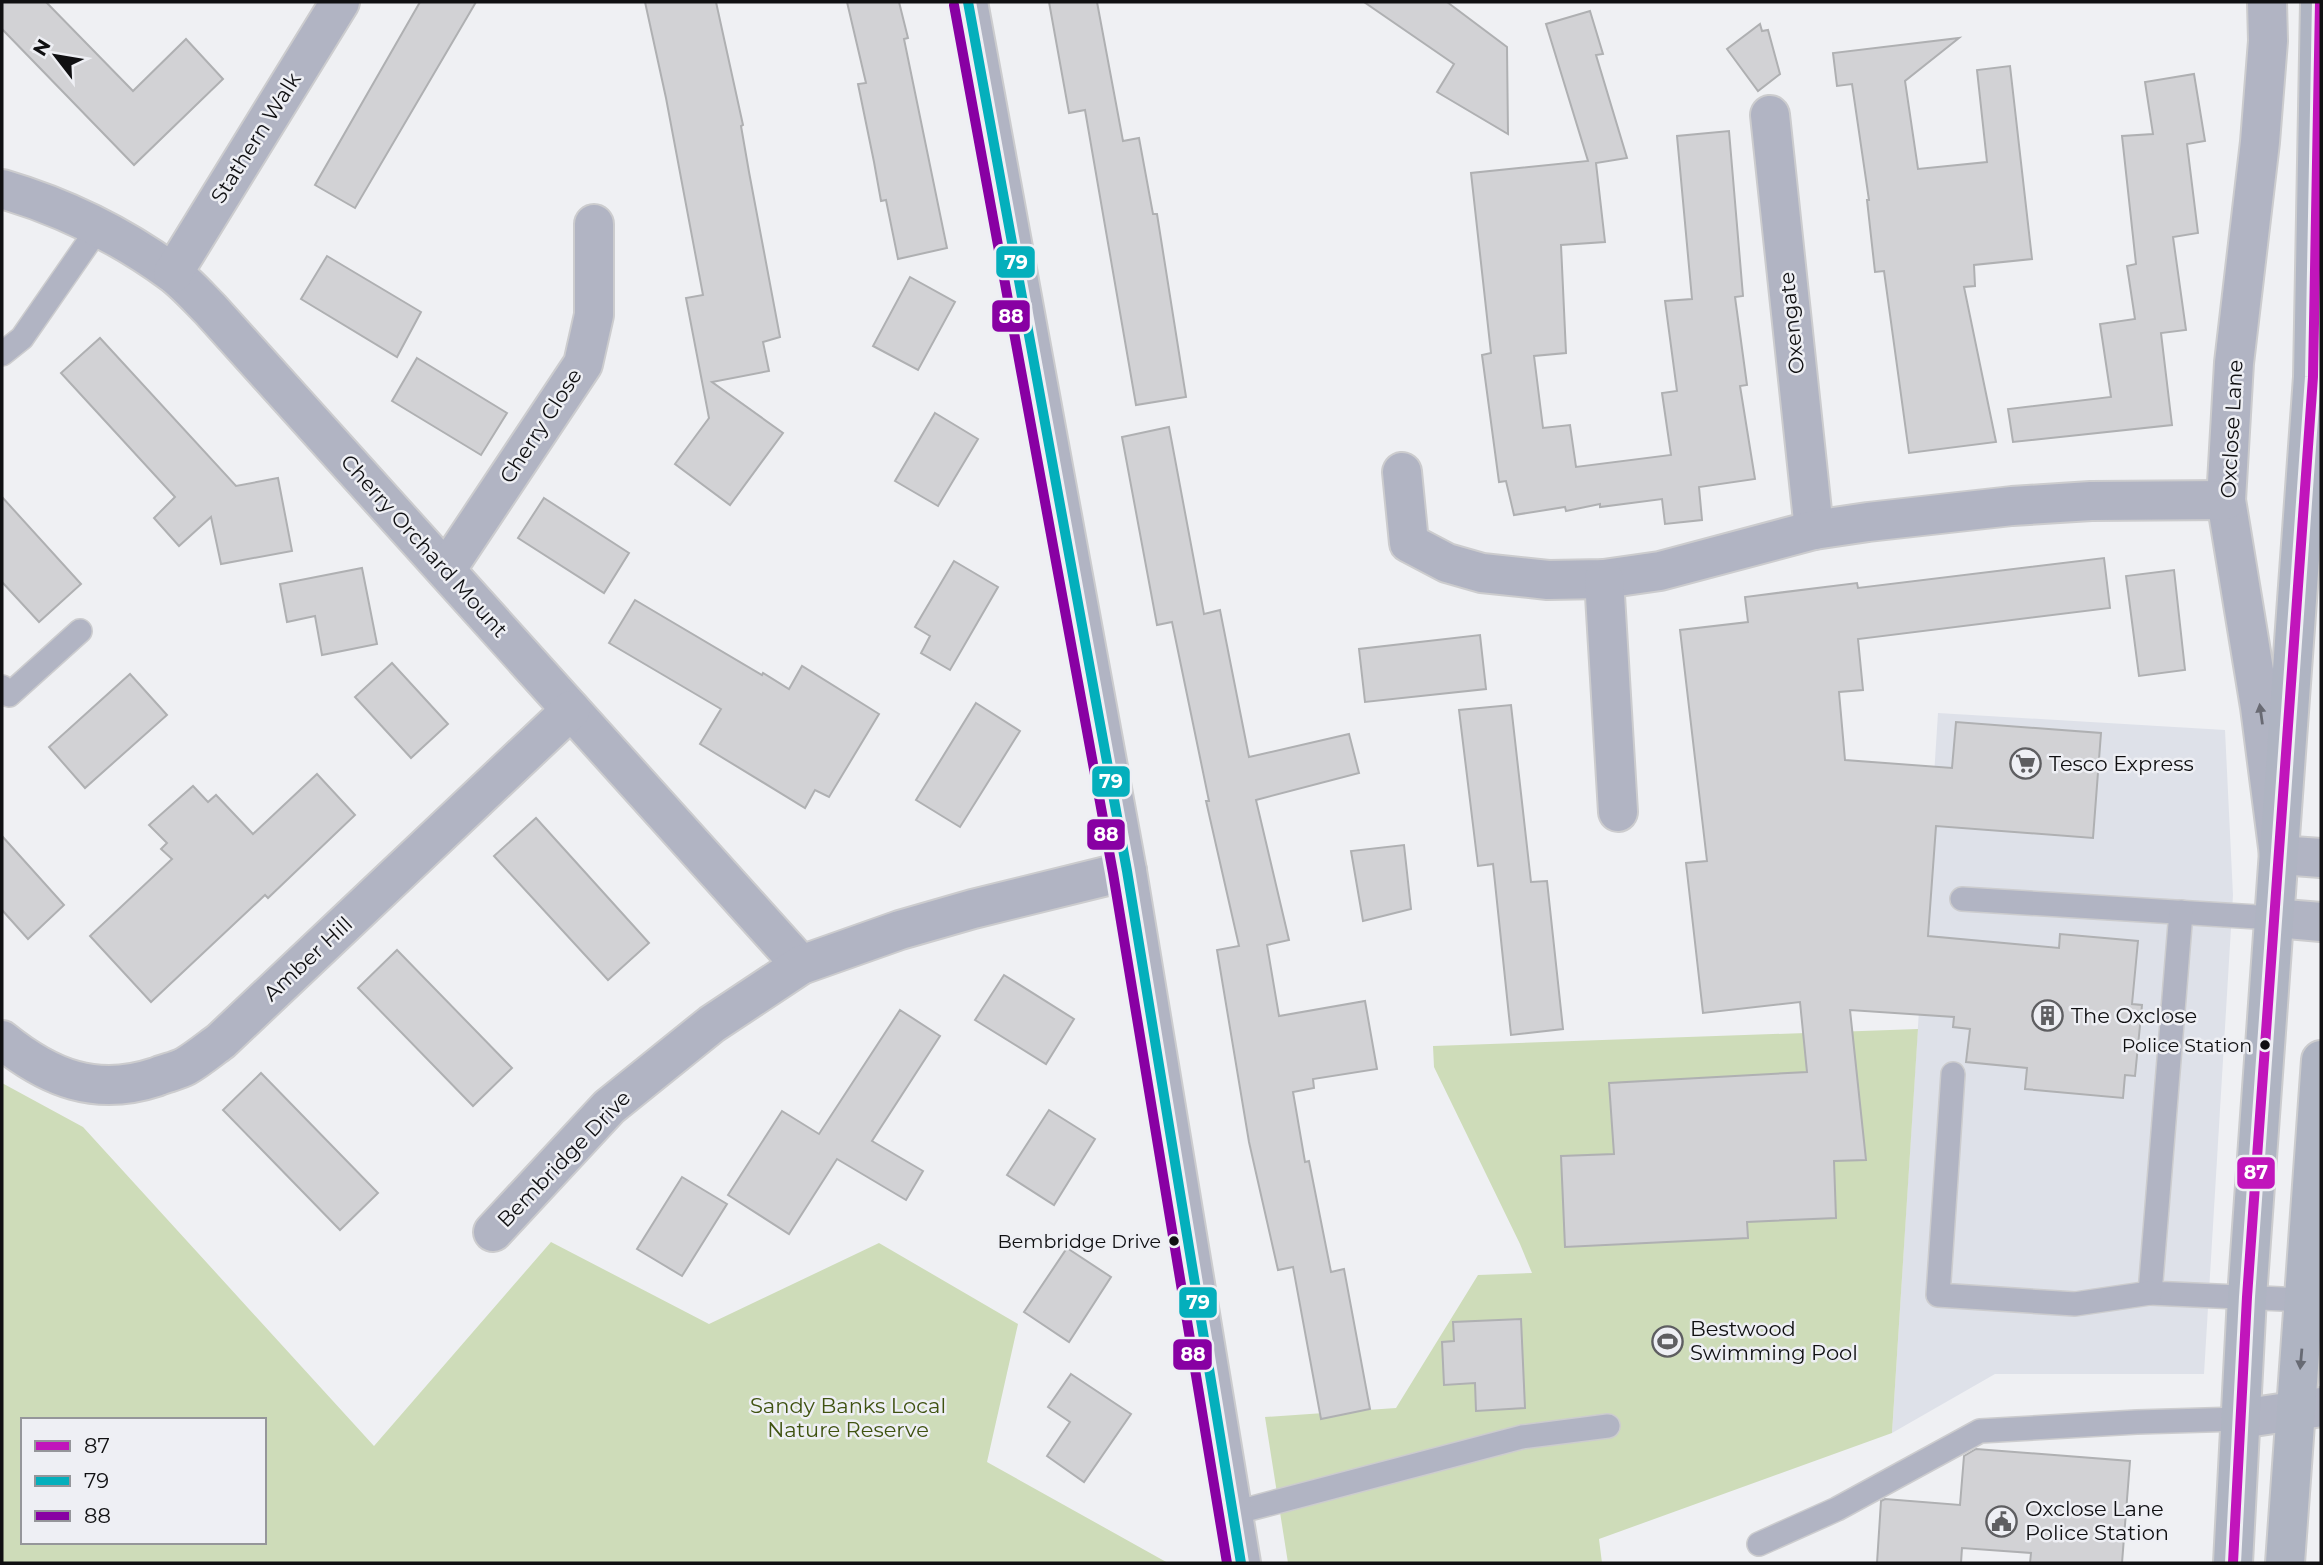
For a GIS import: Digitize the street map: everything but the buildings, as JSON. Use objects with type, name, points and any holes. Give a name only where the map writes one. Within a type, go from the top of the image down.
[{"type":"main road","name":"Oxclose Lane","points":[[2233,1563],[2247,1297],[2317,377],[2320,2]]},
{"type":"main road","points":[[2286,1563],[2309,1408],[2306,1300],[2321,1060]]},
{"type":"street","name":"Stathern Walk","points":[[173,273],[340,2]]},
{"type":"street","points":[[968,2],[1127,871],[1241,1563]]},
{"type":"street","name":"Oxclose Lane","points":[[2267,2],[2268,40],[2260,142],[2234,363],[2226,500],[2260,707],[2279,855]]},
{"type":"street","name":"Oxengate","points":[[1770,115],[1814,530]]},
{"type":"street","name":"Cherry Orchard Mount","points":[[2,189],[42,201],[121,239],[173,273],[211,309],[801,965]]},
{"type":"street","name":"Cherry Close","points":[[446,570],[583,364],[594,315],[594,224]]},
{"type":"street","points":[[1402,472],[1409,543],[1447,563],[1482,573],[1548,580],[1604,579],[1660,571],[1814,530],[1868,522],[2064,503],[2226,500]]},
{"type":"street","points":[[1604,579],[1618,813]]},
{"type":"street","name":"Amber Hill","points":[[2,1040],[23,1057],[62,1078],[98,1086],[139,1082],[184,1067],[221,1041],[571,710]]},
{"type":"street","points":[[2279,855],[2321,858]]},
{"type":"street","name":"Bembridge Drive","points":[[493,1231],[609,1107],[712,1024],[801,965],[912,926],[1127,871]]},
{"type":"street","points":[[2274,918],[2321,922]]},
{"type":"street","points":[[2240,1419],[2309,1408]]},
{"type":"lane","points":[[2,354],[22,338],[99,227]]},
{"type":"lane","points":[[2,687],[9,695],[80,631]]},
{"type":"lane","points":[[1962,899],[2274,918]]},
{"type":"lane","points":[[2150,1293],[2181,912]]},
{"type":"lane","points":[[1953,1074],[1938,1295],[2075,1304],[2150,1293],[2306,1300]]},
{"type":"lane","points":[[1759,1544],[1838,1509],[1980,1431],[2240,1419]]},
{"type":"lane","points":[[1234,1513],[1509,1440],[1608,1426]]},
{"type":"shaded area","points":[[1938,713],[2225,730],[2233,895],[2204,1374],[1995,1374],[1892,1433]]},
{"type":"green space","name":"Bestwood Swimming Pool","points":[[1918,1029],[1892,1433],[1599,1539],[1602,1563],[1288,1563],[1265,1417],[1396,1408],[1478,1275],[1532,1273],[1434,1067],[1433,1046]]},
{"type":"green space","name":"Sandy Banks Local Nature Reserve","points":[[2,1083],[83,1127],[374,1446],[551,1242],[709,1324],[879,1243],[1018,1324],[987,1462],[1168,1563],[2,1563]]},
{"type":"transit line","name":"79","points":[[968,2],[1127,871],[1241,1563]]},
{"type":"transit line","name":"87","points":[[2233,1563],[2247,1297],[2313,377],[2320,2]]},
{"type":"transit line","name":"88","points":[[954,5],[1113,873],[1227,1563]]},
{"type":"place","name":"Tesco Express","points":[[2026,764]]},
{"type":"place","name":"The Oxclose","points":[[2048,1016]]},
{"type":"place","name":"Police Station","points":[[2265,1045]]},
{"type":"place","name":"Bembridge Drive","points":[[1174,1241]]},
{"type":"place","name":"Bestwood Swimming Pool","points":[[1667,1341]]},
{"type":"place","name":"Oxclose Lane Police Station","points":[[2002,1521]]}]
